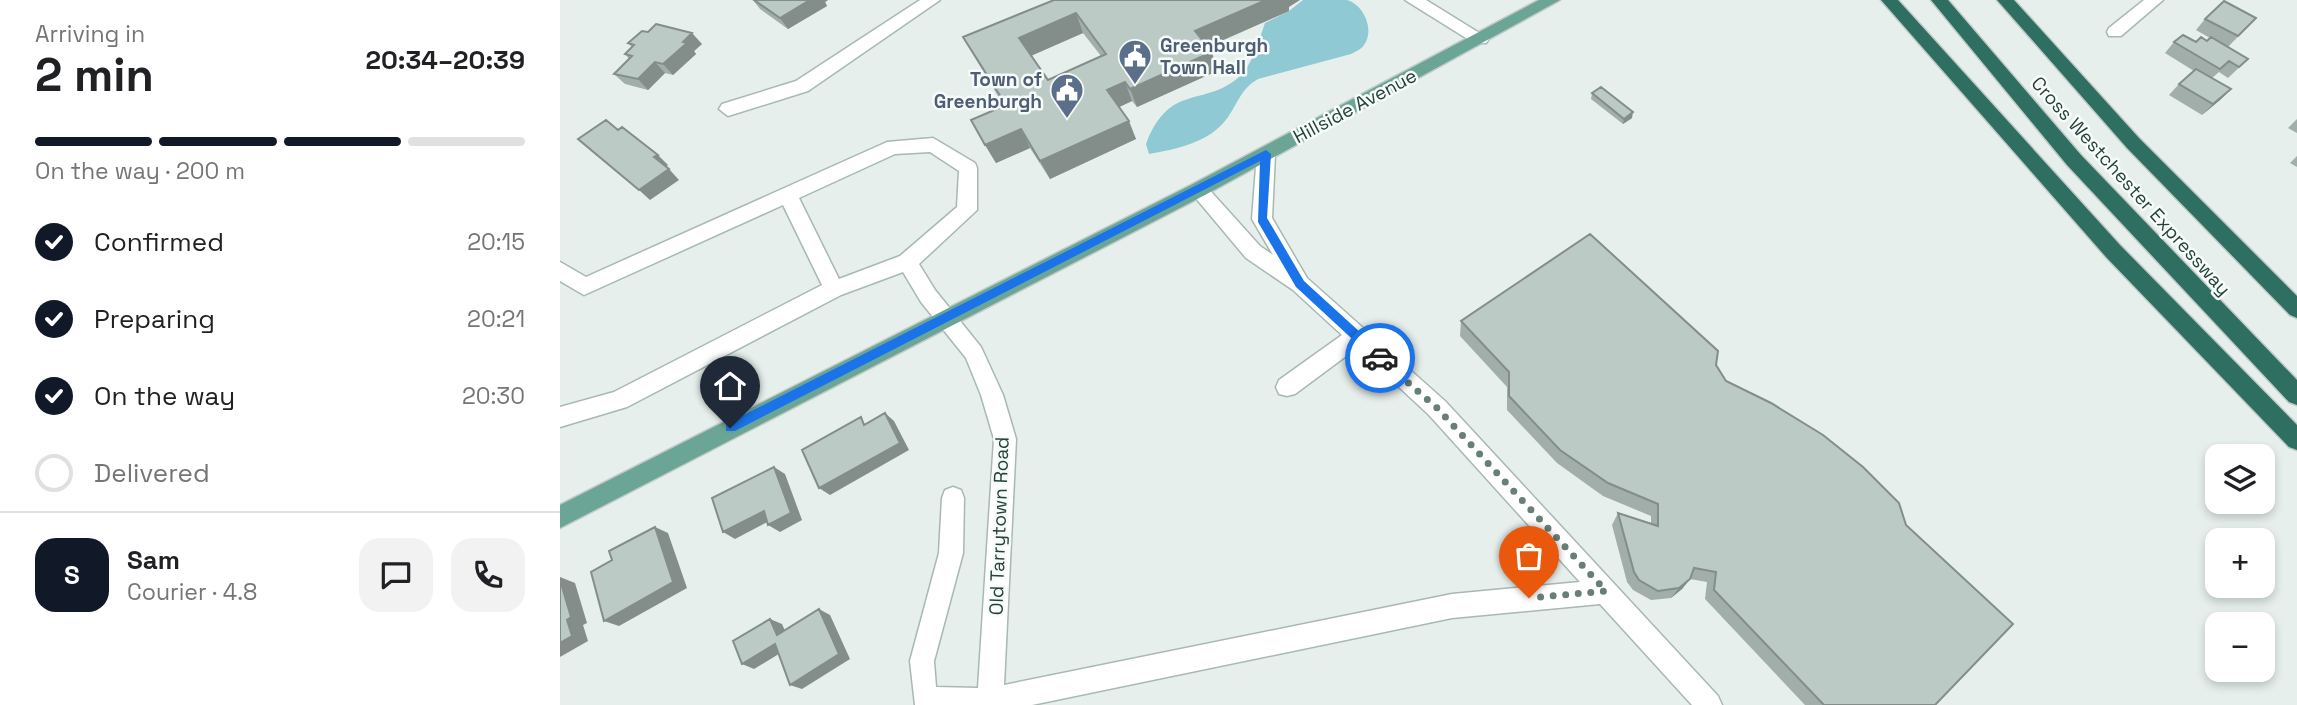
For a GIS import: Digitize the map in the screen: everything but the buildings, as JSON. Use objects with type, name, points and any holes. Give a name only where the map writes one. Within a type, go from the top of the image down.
[{"type":"highway","points":[[1888,0],[2095,231],[2297,440]]},
{"type":"highway","name":"Cross Westchester Expressway","points":[[1939,0],[2074,160],[2297,395]]},
{"type":"highway","name":"Cross Westchester Expressway","points":[[2005,0],[2133,143],[2297,309]]},
{"type":"main road","name":"Hillside Avenue","points":[[560,517],[1198,190],[1552,0]]},
{"type":"street","points":[[729,108],[802,86],[932,0]]},
{"type":"street","points":[[1413,0],[1479,39]]},
{"type":"street","points":[[2115,32],[2155,0]]},
{"type":"street","points":[[560,270],[584,287],[893,147],[933,145],[968,168],[967,210],[907,262],[834,289],[618,400],[560,417]]},
{"type":"street","points":[[1266,154],[1262,219],[1300,284]]},
{"type":"street","points":[[1198,190],[1253,252],[1300,284],[1437,408],[1709,705]]},
{"type":"street","points":[[787,194],[834,289]]},
{"type":"street","name":"Old Tarrytown Road","points":[[907,262],[928,296],[974,353],[992,395],[1005,439],[990,703]]},
{"type":"street","points":[[1287,387],[1356,337]]},
{"type":"street","points":[[953,498],[951,553],[922,661],[924,693],[931,703],[990,703],[1452,606],[1606,591]]},
{"type":"water","points":[[1303,0],[1347,0],[1353,3],[1363,12],[1368,25],[1367,39],[1363,46],[1351,54],[1258,79],[1244,91],[1228,117],[1212,133],[1182,147],[1149,154],[1146,144],[1155,125],[1166,112],[1176,104],[1213,92],[1239,77],[1252,59],[1265,23],[1289,11]]},
{"type":"way so far","points":[[1380,358],[1437,408],[1606,591],[1529,598]]},
{"type":"place","name":"Greenburgh Town Hall","points":[[1135,86]]},
{"type":"place","name":"Town of Greenburgh","points":[[1067,120]]},
{"type":"route","points":[[730,428],[1266,154],[1262,219],[1300,284],[1380,358]]}]
